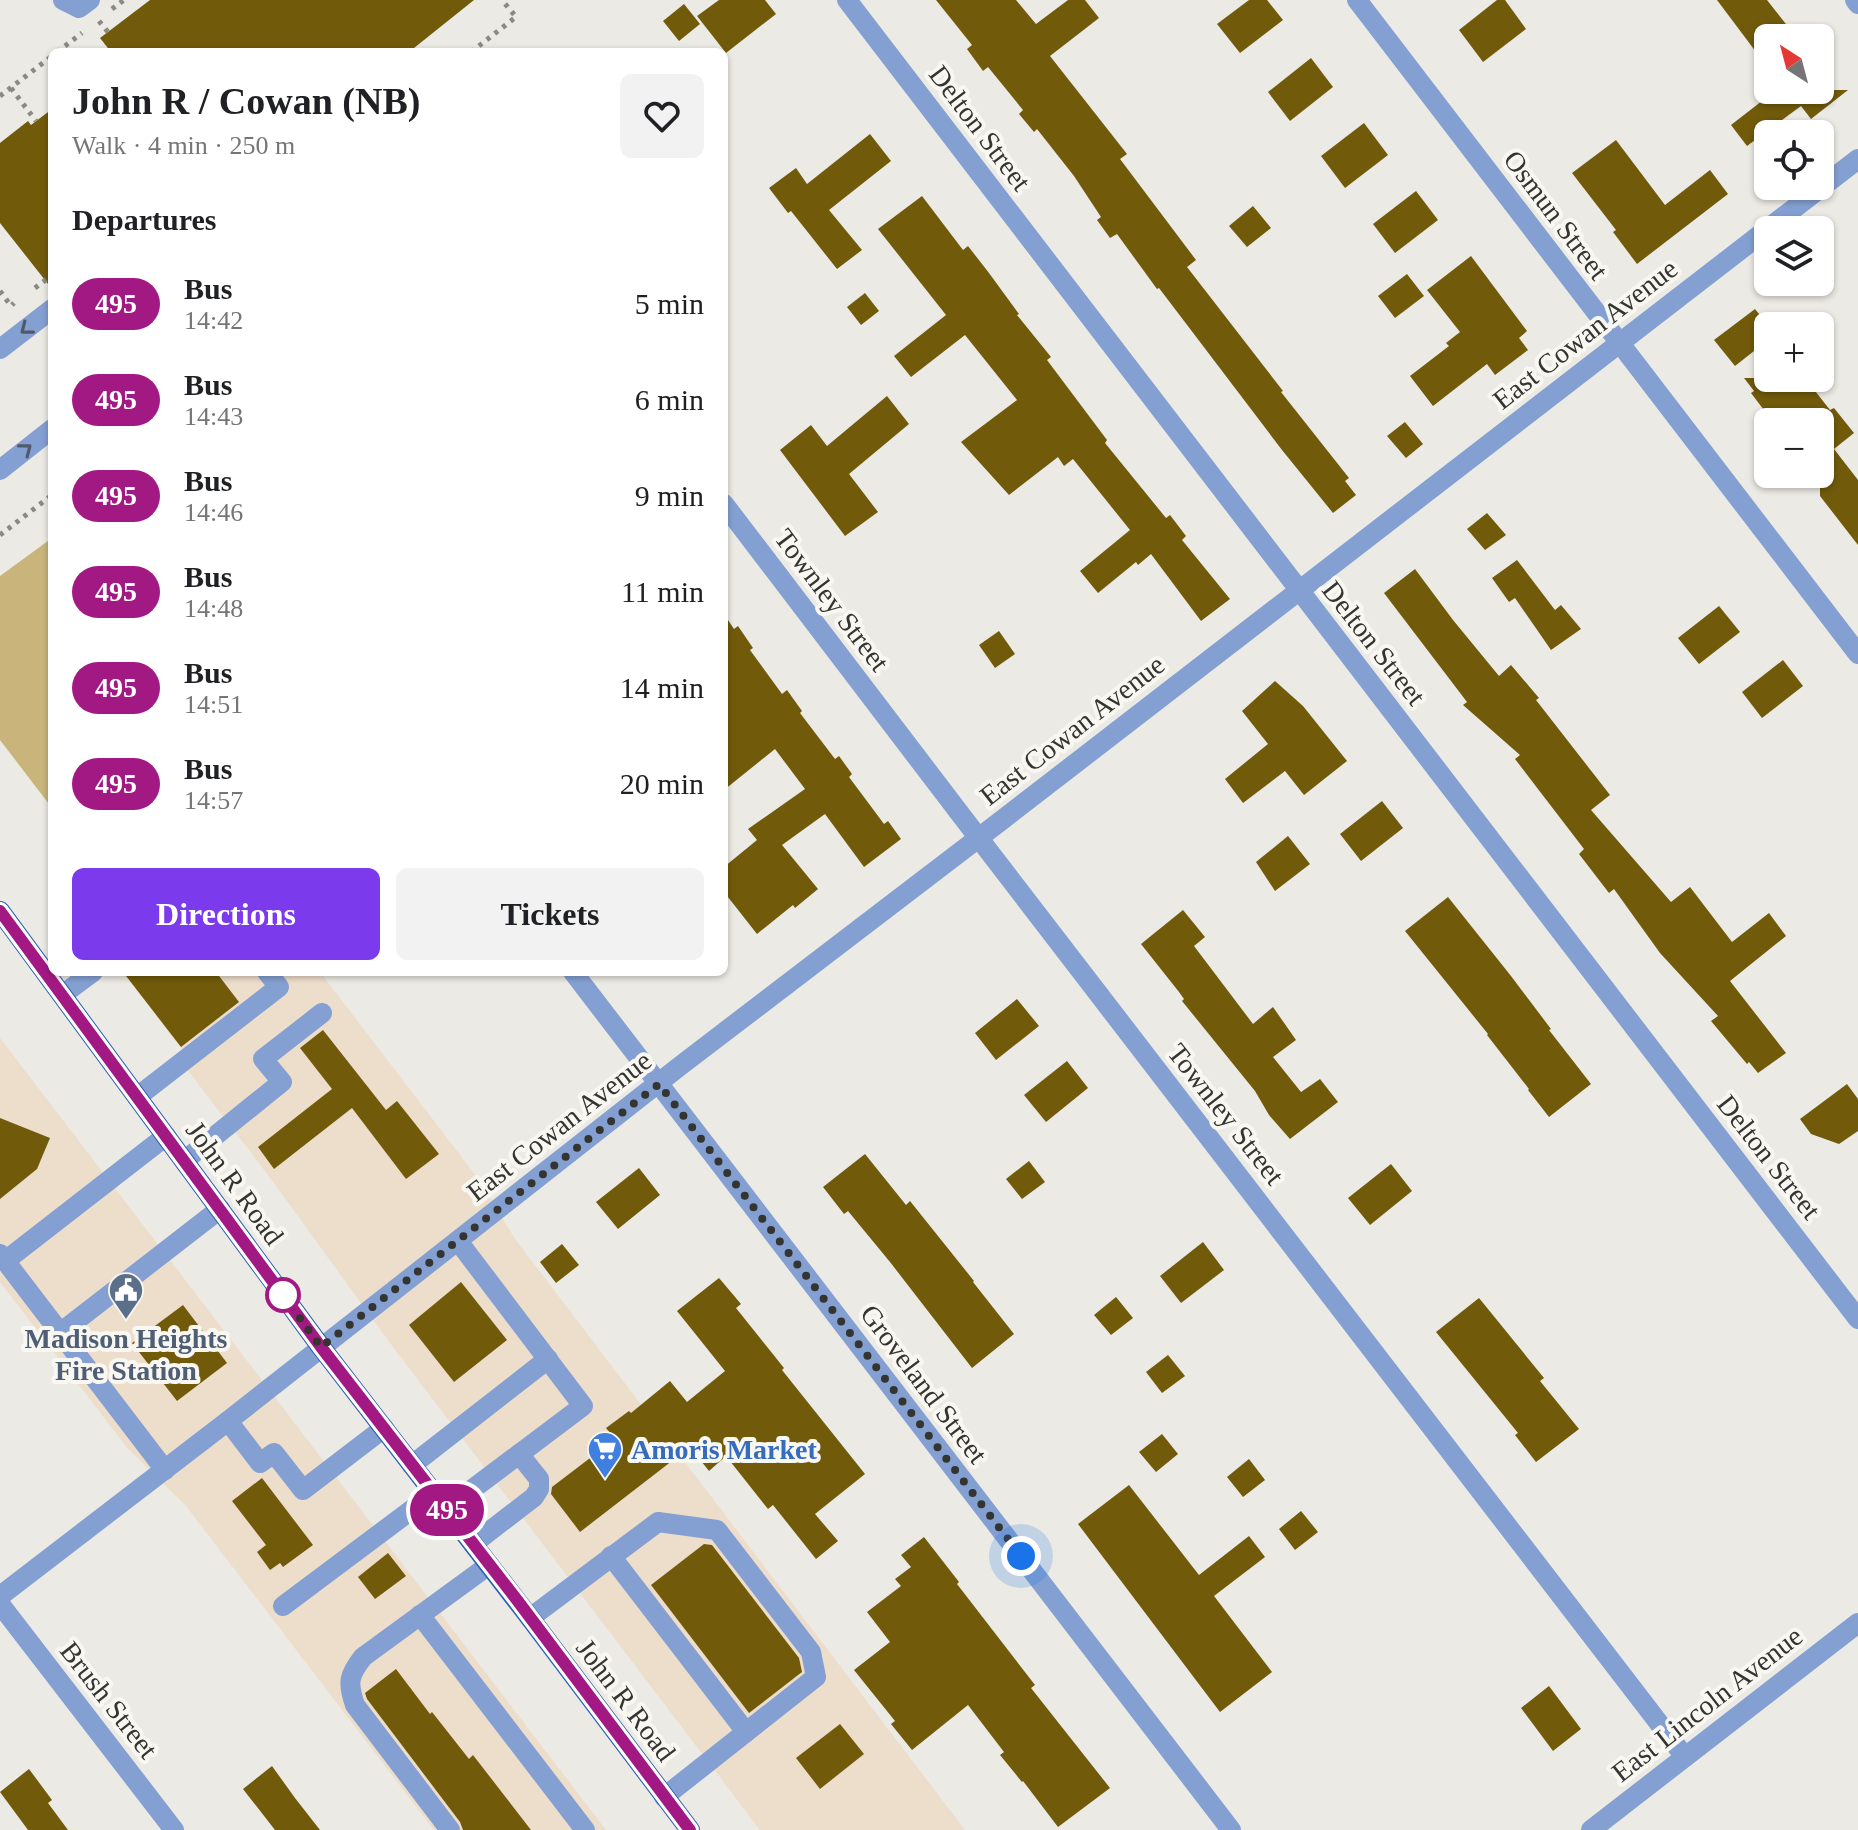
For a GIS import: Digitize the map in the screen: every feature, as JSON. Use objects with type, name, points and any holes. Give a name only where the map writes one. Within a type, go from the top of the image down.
[{"type":"main road","name":"John R Road","points":[[0,911],[321,1347],[690,1830]]},
{"type":"street","points":[[63,0],[79,8],[90,0]]},
{"type":"street","name":"Delton Street","points":[[847,0],[1858,1319]]},
{"type":"street","name":"Osmun Street","points":[[1357,0],[1858,654]]},
{"type":"street","name":"East Cowan Avenue","points":[[0,1596],[1858,159]]},
{"type":"street","points":[[0,349],[48,312]]},
{"type":"street","points":[[0,470],[48,432]]},
{"type":"street","name":"Townley Street","points":[[728,509],[1685,1757]]},
{"type":"street","points":[[62,995],[88,976]]},
{"type":"street","points":[[137,1097],[279,987],[270,976]]},
{"type":"street","name":"Groveland Street","points":[[576,976],[1231,1830]]},
{"type":"street","points":[[184,1161],[282,1082],[263,1059],[322,1013]]},
{"type":"street","points":[[165,1470],[3,1258],[166,1136]]},
{"type":"street","points":[[60,1333],[220,1209]]},
{"type":"street","points":[[283,1606],[440,1501],[519,1454],[583,1406],[458,1241]]},
{"type":"street","points":[[412,1465],[548,1359]]},
{"type":"street","points":[[228,1421],[260,1463],[274,1453],[303,1490],[384,1428]]},
{"type":"street","points":[[473,1544],[534,1497],[539,1489],[539,1479],[519,1454]]},
{"type":"street","points":[[530,1618],[658,1522],[717,1530],[811,1652],[816,1677],[664,1797]]},
{"type":"street","points":[[611,1556],[746,1732]]},
{"type":"street","points":[[450,1830],[355,1705],[349,1681],[363,1657],[489,1565]]},
{"type":"street","name":"Brush Street","points":[[0,1604],[174,1830]]},
{"type":"street","points":[[420,1615],[585,1830]]},
{"type":"street","name":"East Lincoln Avenue","points":[[1591,1830],[1858,1623]]},
{"type":"path","points":[[476,48],[516,17],[502,0]]},
{"type":"path","points":[[99,20],[108,32]]},
{"type":"path","points":[[0,96],[48,59]]},
{"type":"path","points":[[11,88],[36,121]]},
{"type":"path","points":[[31,290],[48,278]]},
{"type":"path","points":[[0,291],[11,306],[21,298]]},
{"type":"path","points":[[0,535],[48,498]]},
{"type":"shaded area","points":[[48,541],[48,803],[0,740],[0,576]]},
{"type":"shaded area","points":[[126,976],[323,976],[480,1181],[515,1239],[965,1830],[760,1830],[387,1339],[186,1068],[184,1052]]},
{"type":"shaded area","points":[[0,1038],[606,1830],[434,1830],[186,1506],[128,1449],[0,1282]]},
{"type":"building","points":[[150,0],[474,0],[414,48],[108,48],[100,38]]},
{"type":"building","points":[[719,0],[765,0],[776,14],[728,51],[697,16]]},
{"type":"building","points":[[936,0],[1016,0],[1036,24],[1068,0],[1085,0],[1099,18],[1050,56],[1127,154],[1120,159],[1196,260],[1187,267],[1349,478],[1345,481],[1356,495],[1333,513],[1117,234],[1110,238],[1097,220],[1101,217],[1074,176],[1037,129],[1034,132],[1019,114],[1023,110],[988,67],[983,71],[967,49],[972,45]]},
{"type":"building","points":[[1249,0],[1267,0],[1283,20],[1240,53],[1217,24]]},
{"type":"building","points":[[1497,0],[1505,0],[1526,29],[1483,62],[1459,30]]},
{"type":"building","points":[[1717,0],[1767,0],[1786,24],[1754,24],[1754,49]]},
{"type":"building","points":[[684,4],[700,24],[679,41],[663,21]]},
{"type":"building","points":[[1311,58],[1333,87],[1290,121],[1268,92]]},
{"type":"building","points":[[1834,90],[1848,90],[1834,101]]},
{"type":"building","points":[[1758,104],[1830,104],[1811,119],[1801,106],[1782,120],[1754,120],[1754,141],[1747,146],[1731,125]]},
{"type":"building","points":[[48,112],[48,284],[0,223],[0,143],[28,121],[31,125]]},
{"type":"building","points":[[1364,123],[1388,155],[1345,188],[1321,156]]},
{"type":"building","points":[[870,134],[891,161],[829,210],[862,250],[837,269],[769,188],[796,168],[807,184]]},
{"type":"building","points":[[1616,140],[1665,205],[1710,170],[1728,194],[1637,264],[1613,232],[1616,230],[1572,173]]},
{"type":"building","points":[[1416,191],[1438,220],[1395,253],[1373,224]]},
{"type":"building","points":[[922,196],[963,250],[968,246],[989,273],[1017,315],[1051,357],[1047,360],[1107,440],[1105,443],[1166,518],[1170,515],[1186,536],[1182,540],[1230,599],[1201,621],[1151,554],[1138,565],[1136,562],[1098,593],[1080,571],[1130,530],[1073,459],[1064,466],[1058,457],[1009,495],[961,442],[1017,400],[965,335],[911,377],[894,356],[946,315],[878,229]]},
{"type":"building","points":[[1253,206],[1271,228],[1247,247],[1229,226]]},
{"type":"building","points":[[1471,256],[1527,331],[1519,338],[1528,350],[1495,375],[1487,364],[1433,406],[1410,376],[1449,346],[1446,343],[1460,332],[1427,290]]},
{"type":"building","points":[[1407,274],[1424,296],[1395,318],[1378,296]]},
{"type":"building","points":[[865,293],[879,311],[861,325],[847,307]]},
{"type":"building","points":[[1755,309],[1757,312],[1754,312],[1754,351],[1735,366],[1714,340]]},
{"type":"building","points":[[1744,378],[1754,378],[1754,391]]},
{"type":"building","points":[[1816,392],[1828,408],[1762,408],[1751,393]]},
{"type":"building","points":[[887,396],[909,424],[849,474],[878,512],[845,536],[780,450],[811,425],[827,446]]},
{"type":"building","points":[[1834,408],[1854,433],[1834,449]]},
{"type":"building","points":[[1405,422],[1423,444],[1406,458],[1387,436]]},
{"type":"building","points":[[1834,449],[1858,480],[1858,545],[1820,496],[1820,488],[1834,488]]},
{"type":"building","points":[[1487,513],[1506,535],[1485,550],[1467,529]]},
{"type":"building","points":[[1517,560],[1555,610],[1561,605],[1581,629],[1551,650],[1515,598],[1509,602],[1492,578]]},
{"type":"building","points":[[1415,569],[1499,676],[1511,665],[1539,698],[1536,700],[1610,795],[1591,810],[1671,902],[1690,887],[1732,942],[1769,913],[1786,936],[1730,981],[1786,1053],[1758,1073],[1749,1062],[1747,1064],[1711,1021],[1718,1016],[1660,953],[1614,889],[1609,893],[1579,854],[1584,849],[1515,759],[1520,755],[1463,705],[1467,702],[1384,593]]},
{"type":"building","points":[[1719,606],[1740,632],[1699,664],[1678,638]]},
{"type":"building","points":[[728,620],[734,629],[738,626],[753,648],[750,650],[782,694],[787,690],[802,711],[800,713],[835,759],[839,756],[852,774],[849,777],[884,824],[888,821],[901,839],[864,867],[825,814],[782,845],[818,889],[757,934],[728,897],[728,864],[757,840],[748,829],[805,789],[775,749],[728,787]]},
{"type":"building","points":[[999,631],[1015,654],[995,668],[979,645]]},
{"type":"building","points":[[1783,660],[1803,686],[1762,718],[1742,692]]},
{"type":"building","points":[[1275,681],[1303,706],[1347,761],[1304,795],[1285,771],[1243,803],[1225,779],[1268,744],[1242,711]]},
{"type":"building","points":[[1382,801],[1403,828],[1361,861],[1340,834]]},
{"type":"building","points":[[1288,836],[1310,864],[1275,891],[1256,862]]},
{"type":"building","points":[[1448,897],[1591,1084],[1549,1117],[1488,1034],[1405,931]]},
{"type":"building","points":[[1183,910],[1205,937],[1194,946],[1253,1024],[1273,1007],[1296,1040],[1273,1057],[1301,1092],[1320,1079],[1338,1102],[1290,1139],[1141,944]]},
{"type":"building","points":[[126,976],[219,976],[239,1002],[181,1047]]},
{"type":"building","points":[[1017,999],[1039,1026],[996,1060],[975,1033]]},
{"type":"building","points":[[323,1030],[386,1110],[397,1101],[439,1154],[406,1179],[352,1108],[274,1169],[258,1147],[332,1089],[300,1048]]},
{"type":"building","points":[[1067,1061],[1088,1088],[1046,1122],[1024,1095]]},
{"type":"building","points":[[1847,1084],[1858,1099],[1858,1131],[1839,1144],[1811,1134],[1800,1119]]},
{"type":"building","points":[[0,1118],[50,1138],[37,1169],[0,1199]]},
{"type":"building","points":[[865,1154],[906,1205],[910,1201],[1014,1334],[972,1368],[890,1262],[848,1211],[844,1214],[823,1187]]},
{"type":"building","points":[[1029,1161],[1045,1182],[1022,1199],[1006,1179]]},
{"type":"building","points":[[1391,1164],[1412,1191],[1370,1225],[1348,1198]]},
{"type":"building","points":[[639,1168],[660,1195],[618,1229],[596,1202]]},
{"type":"building","points":[[1203,1242],[1224,1270],[1181,1303],[1160,1276]]},
{"type":"building","points":[[562,1244],[579,1265],[556,1283],[540,1262]]},
{"type":"building","points":[[719,1278],[741,1304],[736,1308],[784,1368],[782,1370],[865,1474],[815,1514],[838,1541],[816,1559],[773,1505],[768,1509],[726,1456],[709,1471],[690,1447],[580,1532],[551,1494],[552,1487],[615,1439],[606,1428],[629,1411],[631,1413],[670,1381],[687,1402],[725,1371],[677,1311]]},
{"type":"building","points":[[461,1282],[507,1340],[454,1382],[409,1325]]},
{"type":"building","points":[[1116,1297],[1133,1318],[1111,1335],[1094,1315]]},
{"type":"building","points":[[1479,1298],[1544,1378],[1540,1381],[1579,1429],[1536,1462],[1515,1435],[1518,1433],[1436,1332]]},
{"type":"building","points":[[183,1305],[227,1363],[177,1401],[132,1343]]},
{"type":"building","points":[[1168,1355],[1185,1376],[1162,1393],[1146,1372]]},
{"type":"building","points":[[1162,1434],[1178,1454],[1156,1472],[1139,1452]]},
{"type":"building","points":[[1249,1459],[1265,1480],[1243,1497],[1227,1477]]},
{"type":"building","points":[[262,1478],[313,1545],[283,1567],[280,1563],[270,1570],[257,1552],[266,1545],[232,1501]]},
{"type":"building","points":[[1129,1485],[1199,1575],[1249,1536],[1265,1557],[1214,1596],[1272,1672],[1220,1712],[1078,1524]]},
{"type":"building","points":[[1301,1511],[1318,1532],[1295,1550],[1279,1529]]},
{"type":"building","points":[[924,1537],[1035,1685],[1031,1688],[1110,1788],[1058,1827],[1000,1755],[1004,1752],[968,1705],[912,1750],[891,1724],[895,1721],[854,1670],[890,1642],[867,1612],[901,1586],[895,1579],[911,1567],[901,1555]]},
{"type":"building","points":[[704,1544],[712,1545],[799,1658],[802,1672],[749,1713],[651,1585]]},
{"type":"building","points":[[388,1553],[406,1576],[375,1599],[358,1577]]},
{"type":"building","points":[[396,1669],[469,1759],[473,1755],[531,1830],[463,1830],[367,1699],[365,1693]]},
{"type":"building","points":[[1549,1686],[1581,1729],[1553,1751],[1521,1708]]},
{"type":"building","points":[[840,1724],[864,1754],[820,1789],[796,1758]]},
{"type":"building","points":[[272,1766],[320,1830],[275,1830],[243,1789]]},
{"type":"building","points":[[29,1769],[52,1800],[48,1803],[68,1830],[28,1830],[0,1792]]},
{"type":"bus line","name":"495","points":[[0,911],[321,1347],[690,1830]]},
{"type":"place","name":"Madison Heights Fire Station","points":[[126,1321]]},
{"type":"place","name":"Amoris Market","points":[[605,1480]]},
{"type":"route","points":[[283,1295],[321,1347],[659,1084],[1021,1556]]}]
